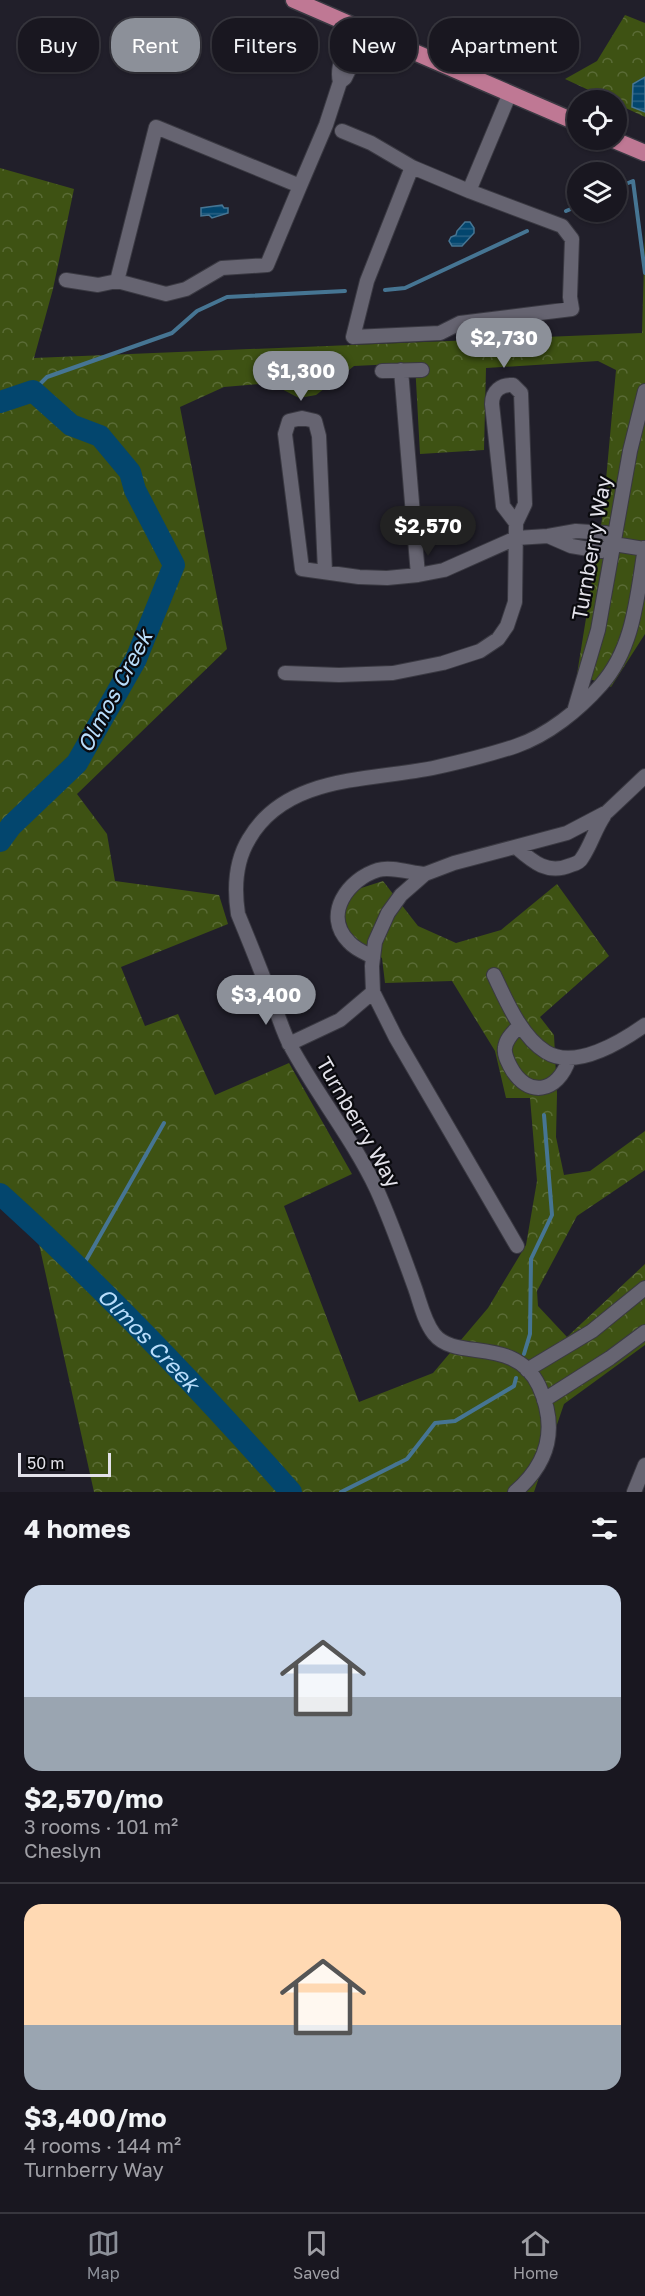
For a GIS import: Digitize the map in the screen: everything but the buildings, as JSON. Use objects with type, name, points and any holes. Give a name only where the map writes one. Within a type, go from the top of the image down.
[{"type":"main road","points":[[294,0],[337,18]]},
{"type":"main road","points":[[417,53],[567,118]]},
{"type":"main road","points":[[627,145],[645,153]]},
{"type":"street","points":[[66,280],[98,285],[117,281],[166,294],[186,289],[222,268],[267,265],[326,124],[340,82],[340,72]]},
{"type":"street","points":[[469,191],[510,93]]},
{"type":"street","points":[[117,281],[156,127],[300,186]]},
{"type":"street","points":[[342,131],[371,142],[412,167],[562,226],[572,239],[570,297],[572,309],[460,322],[440,333],[353,337],[367,281],[412,167]]},
{"type":"street","points":[[401,370],[418,575]]},
{"type":"street","points":[[382,371],[422,370]]},
{"type":"street","points":[[285,673],[339,675],[393,673],[443,663],[480,651],[498,639],[510,618],[515,602],[516,523],[525,504],[522,398],[521,393],[513,385],[505,384],[492,397],[492,404],[503,506],[516,523]]},
{"type":"street","name":"Turnberry Way","points":[[574,711],[598,630],[630,451],[645,391]]},
{"type":"street","points":[[325,571],[319,436],[315,421],[302,418],[289,421],[285,434],[302,569],[359,577],[387,578],[418,575],[444,570],[516,538],[548,536],[571,546],[601,551],[614,544],[645,549]]},
{"type":"street","name":"Turnberry Way","points":[[515,1492],[531,1479],[541,1465],[547,1445],[549,1426],[539,1385],[527,1370],[504,1355],[454,1346],[435,1335],[376,1190],[345,1133],[290,1044],[238,914],[235,895],[238,866],[243,849],[255,828],[272,810],[294,795],[319,787],[433,768],[518,746],[539,735],[574,711],[602,684],[617,662],[629,637],[645,549]]},
{"type":"street","points":[[516,848],[535,864],[553,870],[581,861],[597,826],[607,812],[645,776]]},
{"type":"street","points":[[517,1246],[396,1038],[374,992],[375,942],[388,913],[401,895],[425,874],[454,863],[567,833],[607,812]]},
{"type":"street","points":[[373,957],[350,944],[339,927],[337,913],[341,899],[350,886],[380,869],[425,874]]},
{"type":"street","points":[[494,975],[520,1025],[547,1053],[569,1059],[604,1049],[631,1036],[645,1025]]},
{"type":"street","points":[[290,1044],[340,1020],[374,992]]},
{"type":"street","points":[[520,1025],[508,1038],[504,1049],[513,1072],[522,1082],[535,1088],[548,1087],[565,1072],[569,1059]]},
{"type":"street","points":[[527,1370],[592,1331],[645,1288]]},
{"type":"street","points":[[544,1400],[610,1358],[645,1332]]},
{"type":"street","points":[[634,1492],[645,1465]]},
{"type":"green space","points":[[625,15],[645,23],[645,117],[627,109],[627,90],[589,90],[565,79],[597,61]]},
{"type":"green space","points":[[0,168],[74,189],[53,289],[34,358],[642,333],[645,228],[645,634],[611,687],[577,674],[603,513],[616,370],[598,361],[486,368],[484,450],[420,454],[415,363],[354,366],[316,395],[299,398],[270,383],[224,387],[180,407],[227,649],[77,794],[107,834],[115,881],[219,895],[228,924],[121,967],[145,1026],[178,1014],[215,1095],[289,1063],[352,1174],[284,1206],[359,1402],[433,1373],[488,1308],[526,1245],[537,1181],[530,1098],[506,1098],[495,1051],[452,981],[385,983],[382,958],[351,937],[343,913],[355,890],[383,881],[418,926],[456,943],[501,930],[557,884],[609,956],[540,1017],[554,1035],[557,1094],[556,1137],[564,1175],[590,1171],[645,1131],[645,1170],[577,1216],[537,1291],[538,1306],[567,1337],[645,1264],[645,1345],[564,1404],[534,1492],[94,1492],[39,1244],[0,1205]]},
{"type":"water","points":[[645,77],[645,112],[632,107],[633,84]]},
{"type":"water","points":[[222,205],[228,208],[228,213],[212,218],[209,215],[201,216],[201,208]]},
{"type":"water","points":[[465,222],[470,222],[474,233],[462,246],[452,246],[449,241],[451,237],[456,235]]},
{"type":"waterway","points":[[627,183],[633,181],[645,273]]},
{"type":"waterway","points":[[385,290],[405,288],[527,231]]},
{"type":"waterway","points":[[33,391],[47,377],[172,333],[197,311],[227,297],[345,291]]},
{"type":"waterway","name":"Olmos Creek","points":[[0,402],[33,391],[71,425],[100,436],[130,472],[135,490],[174,565],[136,659],[77,763],[11,826],[0,841]]},
{"type":"waterway","points":[[524,1354],[530,1334],[531,1259],[552,1215],[544,1115]]},
{"type":"waterway","points":[[80,1271],[164,1123]]},
{"type":"waterway","name":"Olmos Creek","points":[[0,1194],[150,1339],[291,1492]]},
{"type":"waterway","points":[[341,1492],[407,1459],[435,1423],[455,1421],[514,1386],[516,1378]]}]
